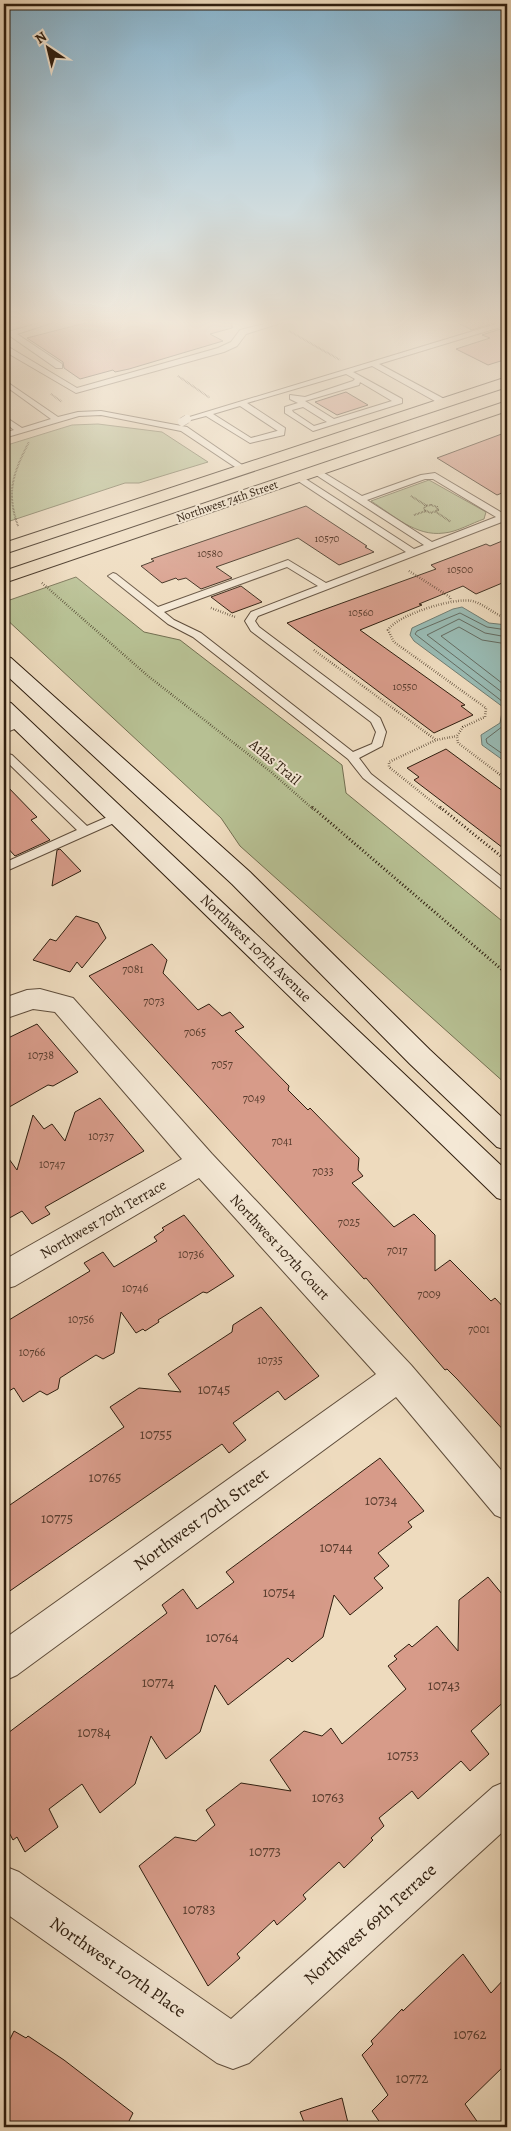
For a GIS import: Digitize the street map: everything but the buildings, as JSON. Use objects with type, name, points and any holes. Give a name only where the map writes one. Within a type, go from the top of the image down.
[{"type":"main road","name":"Northwest 74th Street","points":[[4,549],[389,421]]},
{"type":"main road","points":[[411,438],[433,421]]},
{"type":"main road","name":"Northwest 74th Street","points":[[4,577],[461,421]]},
{"type":"main road","points":[[4,662],[241,878],[420,1057],[507,1139]]},
{"type":"main road","name":"Northwest 107th Avenue","points":[[10,720],[119,816],[507,1189]]},
{"type":"main road","name":"Northwest 107th Court","points":[[4,1009],[24,999],[47,1000],[64,1005],[202,1162],[399,1376],[507,1503]]},
{"type":"main road","name":"Northwest 70th Terrace","points":[[4,1276],[202,1162]]},
{"type":"main road","name":"Northwest 70th Street","points":[[4,1662],[399,1376]]},
{"type":"main road","name":"Northwest 69th Terrace","points":[[233,2047],[507,1800]]},
{"type":"main road","name":"Northwest 107th Place","points":[[4,1887],[233,2047]]},
{"type":"lane","points":[[8,421],[20,431]]},
{"type":"lane","points":[[4,436],[52,421]]},
{"type":"lane","points":[[168,421],[181,422],[192,434],[244,469]]},
{"type":"lane","points":[[220,421],[250,441],[280,433],[282,430],[269,421]]},
{"type":"lane","points":[[303,421],[313,428],[333,422]]},
{"type":"lane","points":[[316,471],[431,545]]},
{"type":"lane","points":[[360,500],[424,477],[434,476],[506,517]]},
{"type":"lane","points":[[298,477],[413,552]]},
{"type":"lane","points":[[352,757],[377,746],[381,732],[376,720],[255,630],[250,621],[254,614],[506,517]]},
{"type":"lane","points":[[157,611],[288,563],[325,586]]},
{"type":"lane","points":[[113,576],[171,622],[198,635],[352,757],[367,776],[507,887]]},
{"type":"lane","points":[[4,758],[8,757],[85,831]]},
{"type":"lane","points":[[4,868],[119,816]]},
{"type":"path","points":[[28,541],[18,527],[11,507],[10,497],[14,474],[33,438]]},
{"type":"path","points":[[414,491],[406,494],[427,506],[437,507],[438,510],[436,512]]},
{"type":"path","points":[[426,511],[424,508],[427,506]]},
{"type":"path","points":[[426,511],[436,512],[456,524],[436,530],[420,527],[406,518],[426,511]]},
{"type":"path","points":[[409,531],[420,527]]},
{"type":"path","points":[[417,567],[408,570],[450,597],[450,601]]},
{"type":"path","name":"Atlas Trail","points":[[26,569],[148,676],[271,772],[393,879],[507,974]]},
{"type":"path","points":[[192,599],[200,606],[250,621]]},
{"type":"path","points":[[507,618],[493,613],[472,601],[450,601],[398,621],[391,625],[388,630],[394,642],[486,708],[485,717],[462,727],[457,736],[458,743],[507,780]]},
{"type":"path","points":[[310,648],[436,740]]},
{"type":"path","points":[[457,736],[436,740],[389,762],[389,767],[507,861]]},
{"type":"green space","points":[[98,424],[162,432],[208,462],[139,483],[125,483],[4,523],[4,446],[72,425]]},
{"type":"green space","points":[[429,480],[486,512],[484,519],[454,531],[444,533],[424,532],[405,524],[371,501]]},
{"type":"green space","points":[[76,577],[144,632],[180,640],[342,765],[346,793],[507,925],[507,1085],[240,846],[221,818],[4,617],[4,602]]},
{"type":"water","points":[[462,607],[489,623],[507,625],[507,763],[482,745],[481,735],[500,723],[503,707],[414,641],[410,635],[412,628],[453,609]]}]
